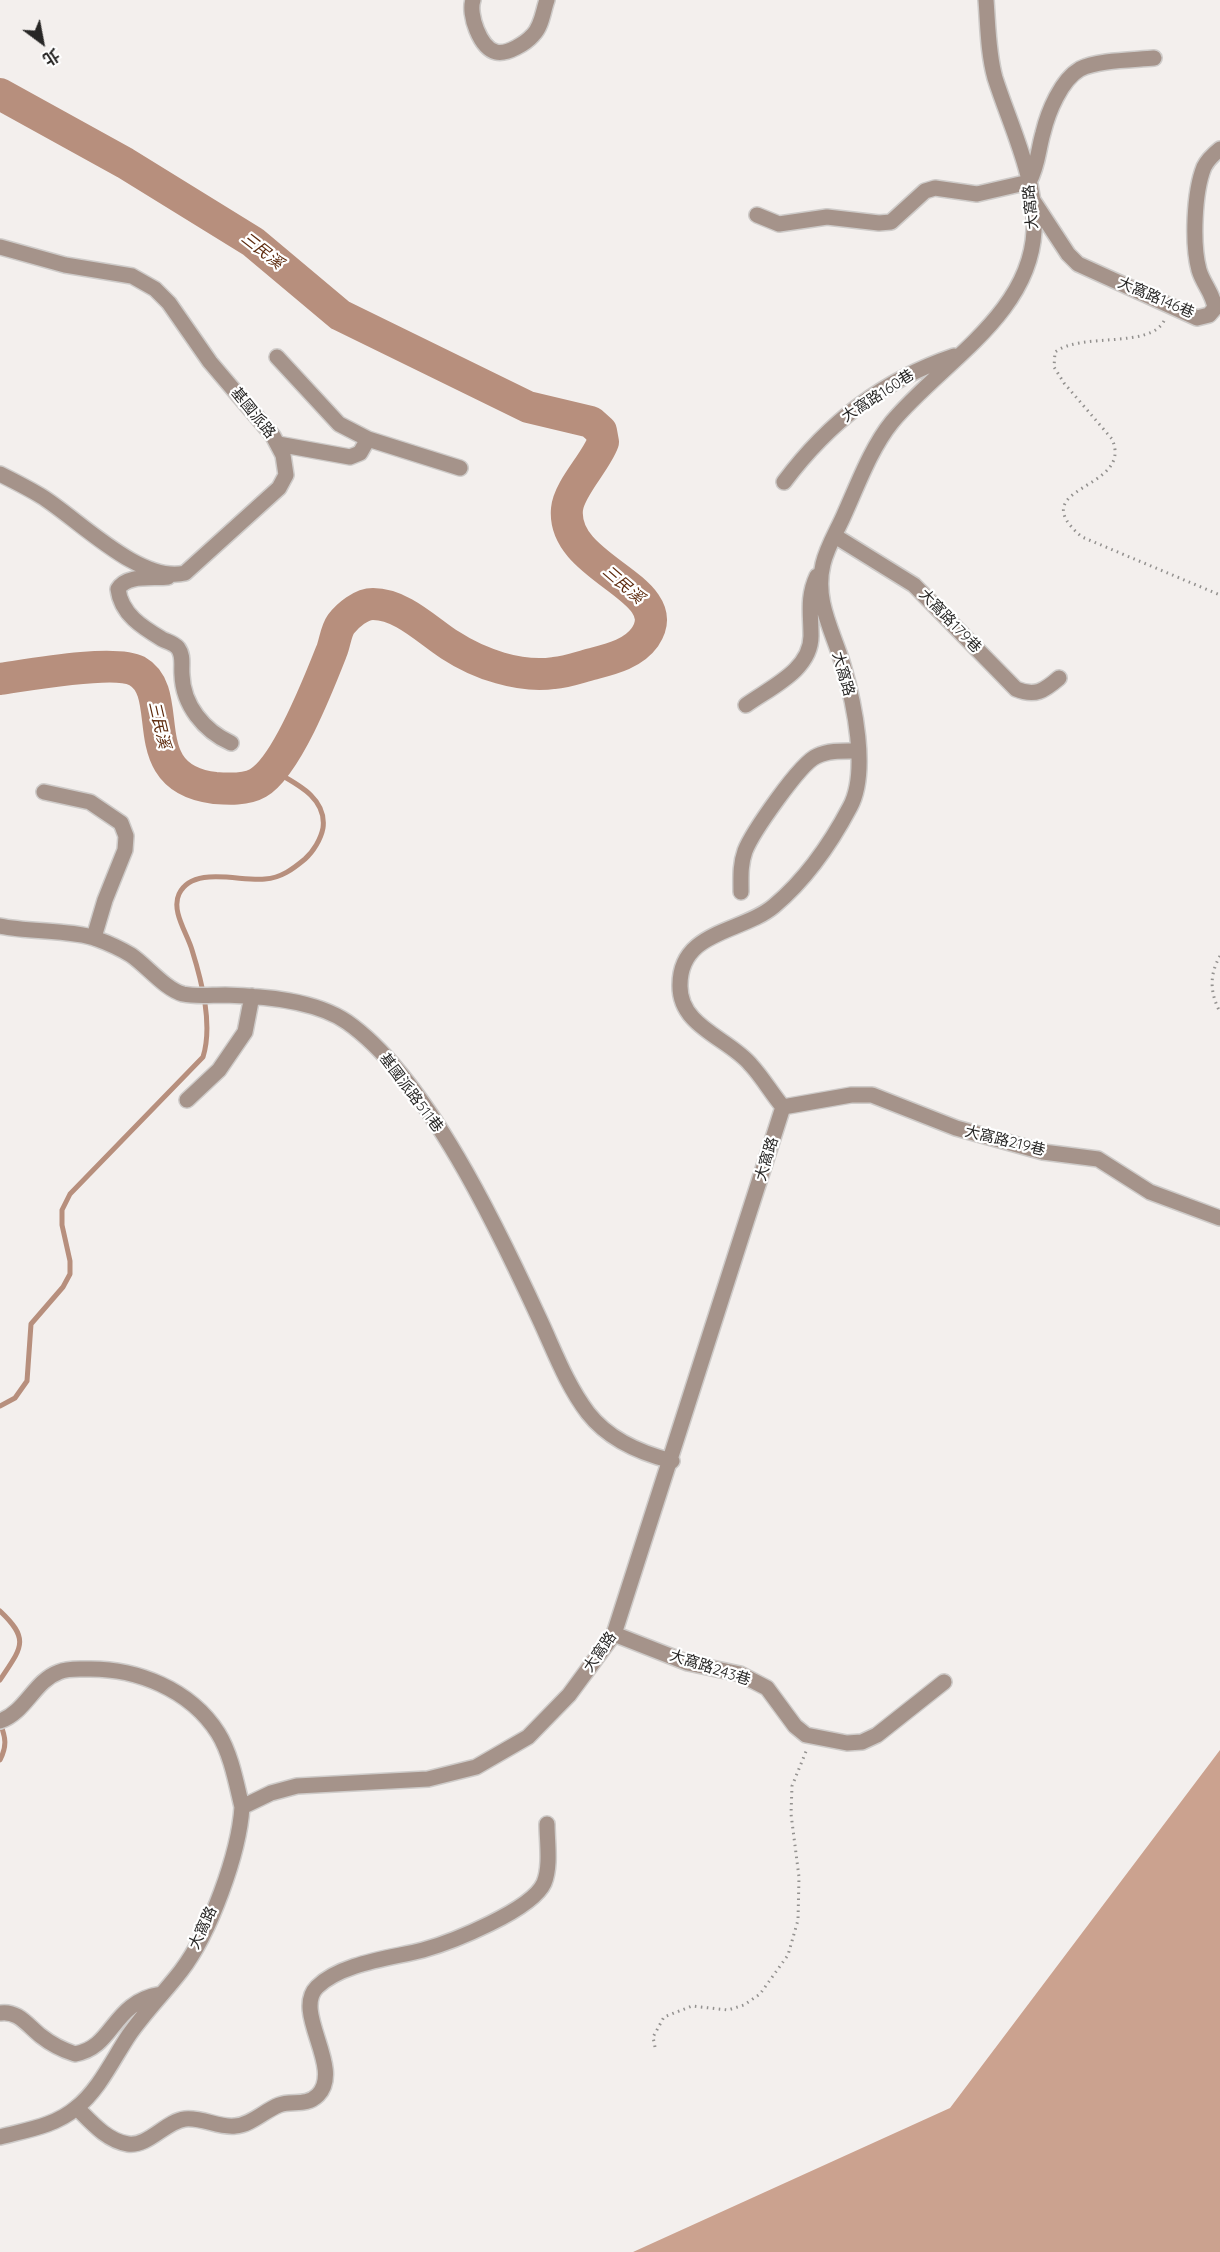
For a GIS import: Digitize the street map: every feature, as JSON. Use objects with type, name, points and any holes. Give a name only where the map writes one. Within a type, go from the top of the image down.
[{"type":"street","points":[[473,0],[471,13],[476,28],[488,48],[504,53],[533,36],[548,0]]},
{"type":"street","name":"大窩路","points":[[0,2137],[55,2122],[76,2108],[182,1970],[198,1943],[228,1874],[241,1832],[242,1807],[271,1793],[297,1786],[429,1779],[476,1767],[528,1737],[569,1695],[614,1634],[672,1461],[783,1107],[752,1065],[703,1029],[687,1012],[679,987],[682,968],[691,951],[709,936],[757,918],[774,906],[819,858],[852,804],[858,784],[858,751],[852,702],[843,664],[827,626],[820,591],[824,563],[886,430],[1012,297],[1025,273],[1034,232],[1033,200],[994,75],[989,51],[986,0]]},
{"type":"street","points":[[757,215],[779,224],[827,217],[879,223],[891,222],[926,191],[935,188],[977,194],[1029,182],[1034,172],[1042,133],[1055,100],[1069,79],[1080,69],[1093,65],[1154,58]]},
{"type":"street","name":"大窩路146巷","points":[[1033,200],[1068,254],[1078,264],[1197,318],[1209,315],[1215,308],[1214,297],[1200,274],[1196,254],[1197,205],[1205,166],[1220,149]]},
{"type":"street","name":"基國派路","points":[[0,248],[65,265],[132,276],[155,289],[169,303],[210,362],[278,444],[283,455],[286,475],[279,488],[185,573],[174,576]]},
{"type":"street","name":"大窩路160巷","points":[[784,482],[802,458],[843,417],[923,367],[960,354]]},
{"type":"street","points":[[277,357],[339,424],[368,439],[460,468]]},
{"type":"street","points":[[278,444],[350,457],[360,453],[368,439]]},
{"type":"street","points":[[0,474],[41,496],[118,552],[152,569],[174,576]]},
{"type":"street","name":"大窩路179巷","points":[[835,536],[914,585],[1016,689],[1029,694],[1044,691],[1059,678]]},
{"type":"street","points":[[746,705],[799,668],[808,655],[811,637],[808,609],[812,587],[824,563]]},
{"type":"street","points":[[174,576],[130,579],[122,582],[118,589],[119,600],[127,613],[144,627],[175,644],[180,651],[183,688],[193,710],[216,736],[231,743]]},
{"type":"street","points":[[741,892],[740,869],[745,849],[799,771],[815,756],[831,751],[858,751]]},
{"type":"street","points":[[44,792],[90,802],[121,823],[126,836],[125,850],[105,900],[94,937]]},
{"type":"street","name":"基國派路511巷","points":[[0,926],[94,937],[130,955],[179,993],[193,996],[252,996],[301,1003],[346,1021],[382,1053],[433,1116],[482,1205],[538,1316],[560,1367],[589,1413],[616,1439],[647,1455],[672,1461]]},
{"type":"street","points":[[187,1100],[219,1070],[245,1032],[252,996]]},
{"type":"street","name":"大窩路219巷","points":[[783,1107],[851,1095],[872,1095],[956,1128],[1043,1152],[1098,1159],[1114,1166],[1150,1192],[1220,1218]]},
{"type":"street","name":"大窩路243巷","points":[[614,1634],[688,1663],[740,1674],[767,1688],[795,1726],[813,1737],[847,1743],[862,1742],[877,1735],[944,1682]]},
{"type":"street","points":[[4,1719],[44,1679],[60,1671],[93,1669],[138,1674],[195,1707],[210,1721],[231,1762],[242,1807]]},
{"type":"street","points":[[76,2108],[118,2142],[131,2145],[183,2119],[232,2127],[245,2124],[282,2103],[308,2102],[318,2095],[324,2085],[326,2071],[310,2009],[311,1996],[316,1987],[332,1977],[366,1963],[426,1949],[522,1907],[536,1896],[545,1881],[547,1824]]},
{"type":"street","points":[[0,2013],[8,2012],[17,2015],[42,2037],[75,2054],[95,2046],[127,2008],[137,2000],[162,1994]]},
{"type":"path","points":[[1165,302],[1165,320],[1155,331],[1138,336],[1072,343],[1055,352],[1054,367],[1064,383],[1112,439],[1116,460],[1110,469],[1070,496],[1063,505],[1063,516],[1068,526],[1082,537],[1220,595]]},
{"type":"path","points":[[1220,956],[1212,975],[1213,999],[1220,1012]]},
{"type":"path","points":[[655,2047],[653,2037],[664,2017],[692,2006],[728,2010],[744,2005],[760,1994],[788,1955],[798,1910],[799,1877],[791,1815],[792,1786],[813,1737]]},
{"type":"shaded area","points":[[1220,1750],[1220,2252],[633,2252],[950,2108]]},
{"type":"waterway","name":"三民溪","points":[[0,94],[125,163],[253,242],[340,315],[528,407],[591,422],[601,431],[603,442],[572,492],[567,509],[570,530],[581,548],[646,604],[651,620],[645,637],[640,643],[621,655],[564,672],[541,674],[514,671],[487,664],[461,652],[394,608],[373,604],[359,608],[339,627],[311,702],[280,760],[258,783],[237,788],[215,788],[189,781],[173,769],[164,753],[155,698],[149,682],[137,671],[126,668],[91,667],[0,679]]},
{"type":"waterway","points":[[0,1406],[15,1398],[27,1381],[31,1324],[63,1287],[70,1274],[70,1261],[62,1225],[62,1210],[70,1194],[203,1057],[207,1031],[203,989],[190,943],[178,915],[179,894],[186,885],[206,877],[265,879],[282,875],[308,856],[320,837],[323,817],[315,800],[301,787],[274,771]]},
{"type":"waterway","points":[[0,1611],[16,1630],[20,1644],[0,1680]]},
{"type":"waterway","points":[[0,1723],[5,1742],[0,1760]]}]
